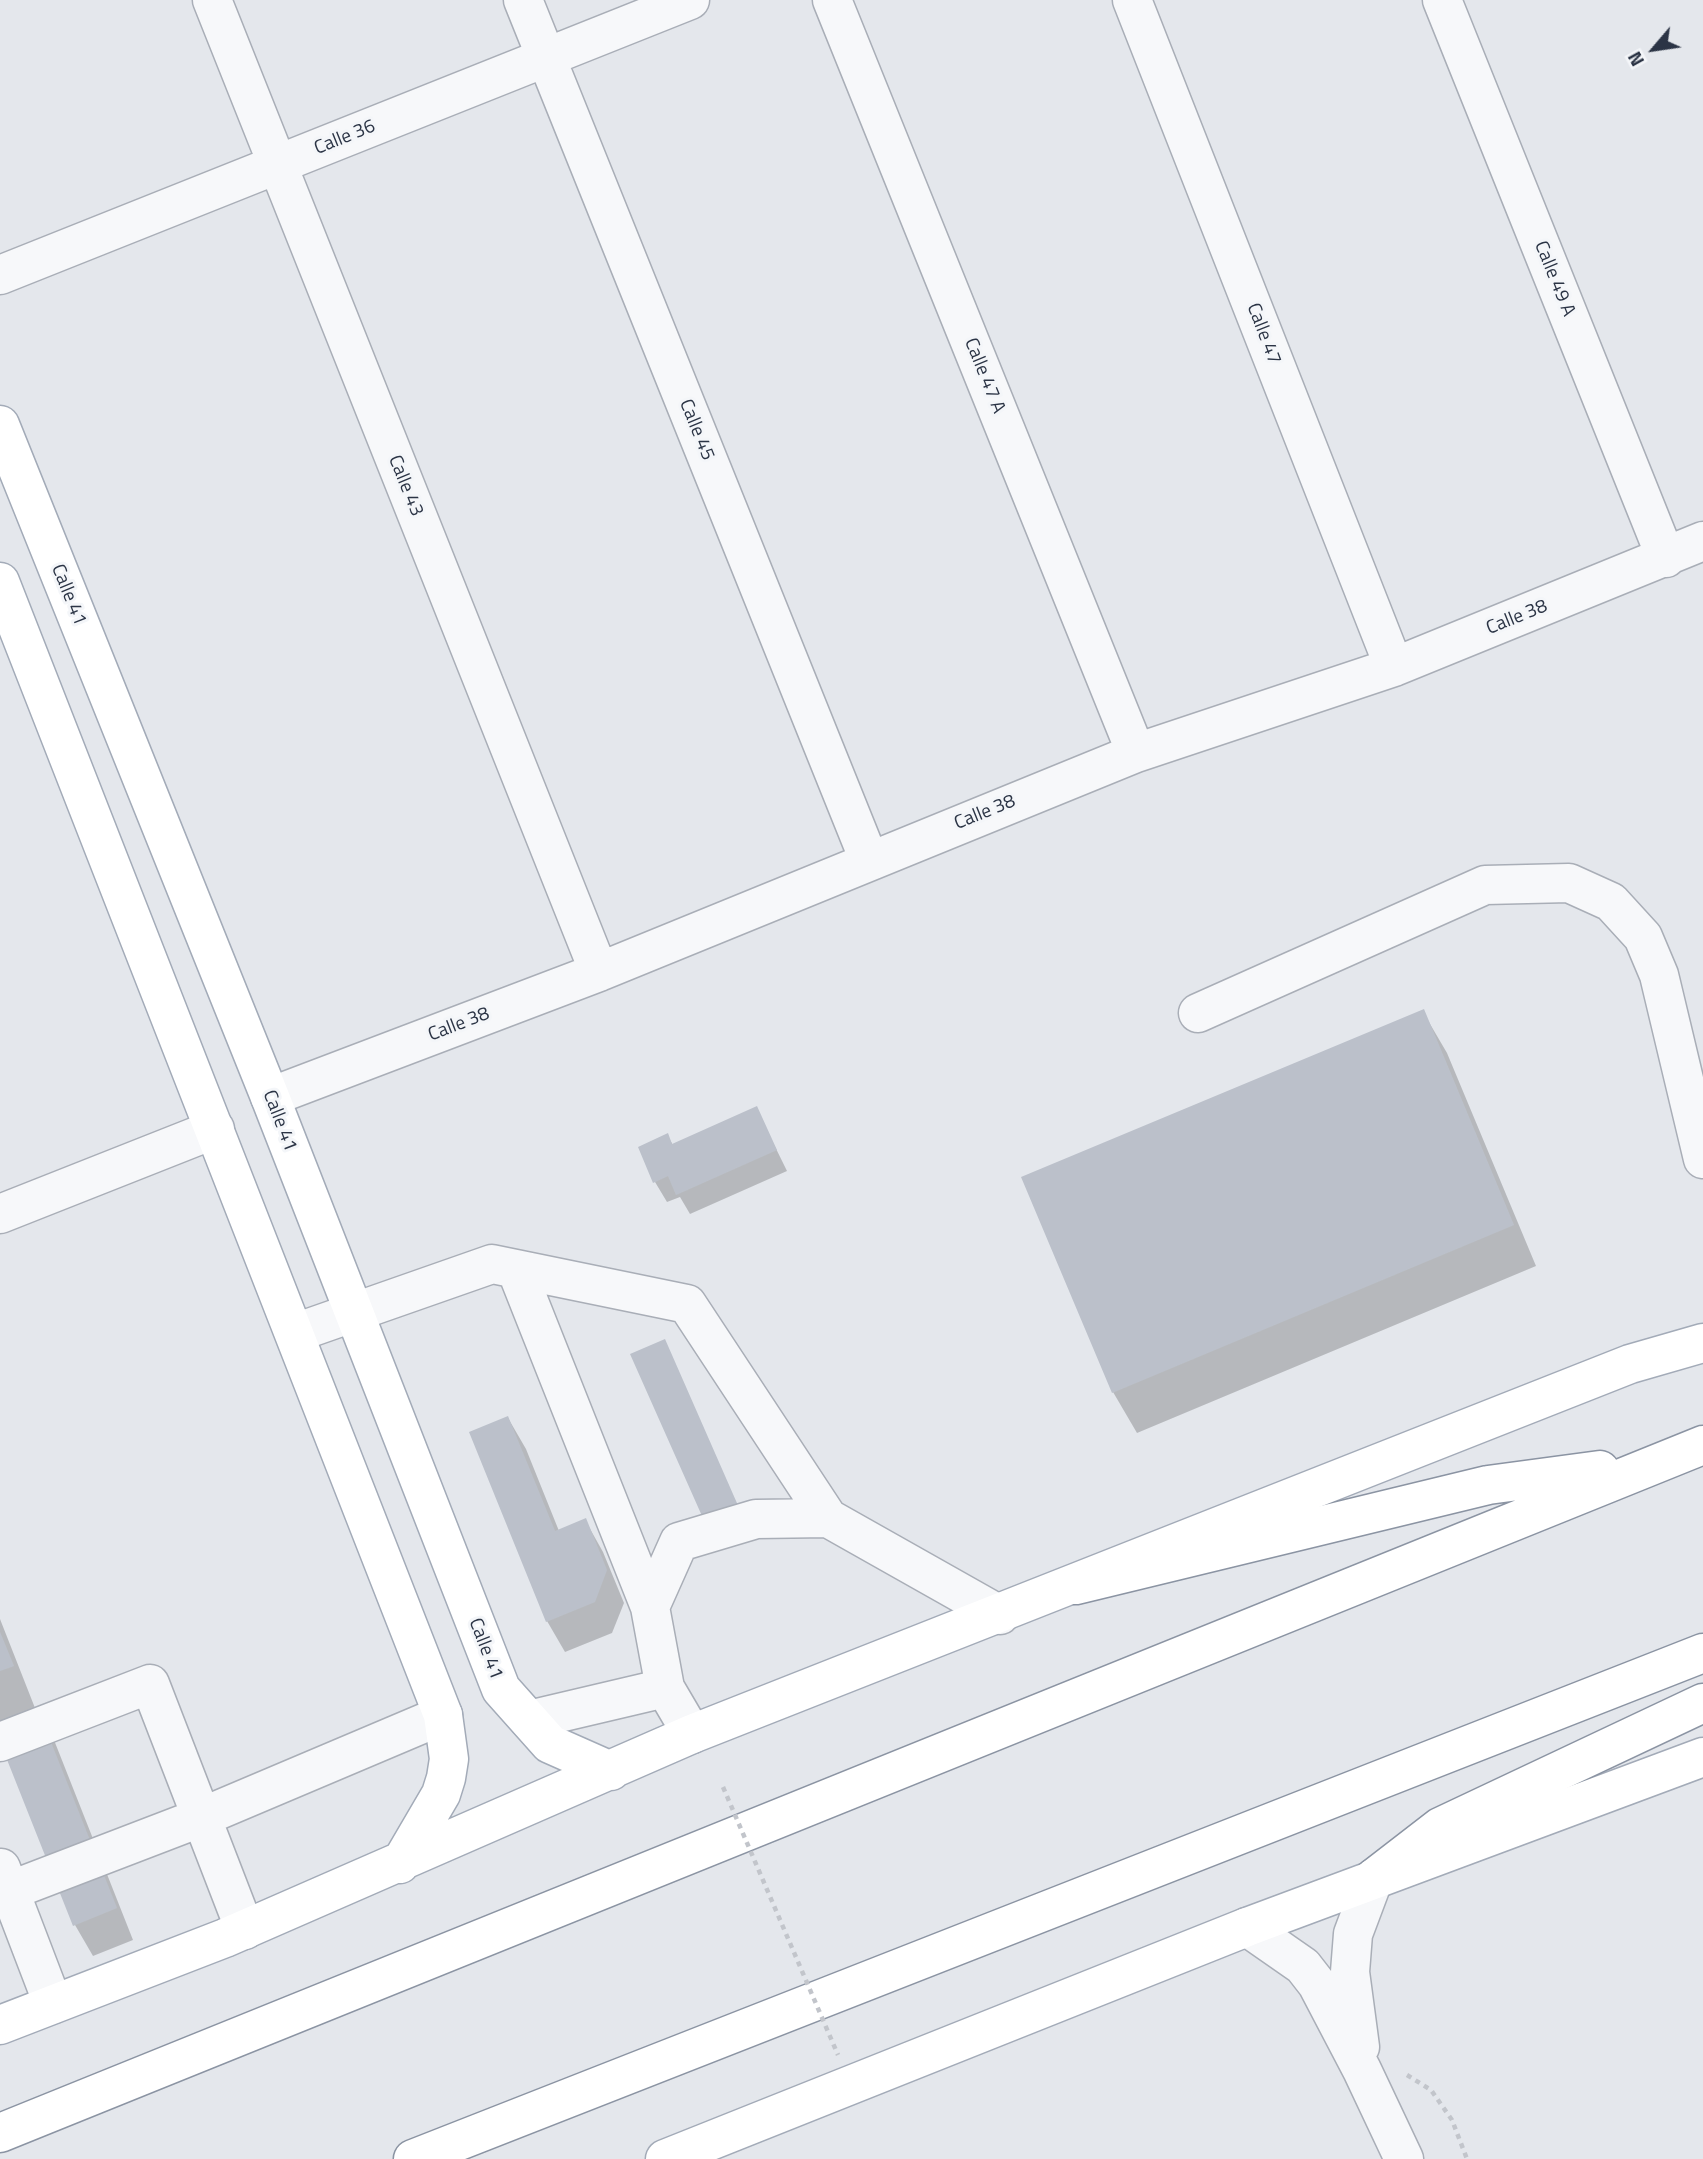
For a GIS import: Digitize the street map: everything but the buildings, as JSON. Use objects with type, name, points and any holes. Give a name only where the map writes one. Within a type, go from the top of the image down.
[{"type":"main road","name":"Calle 41","points":[[0,425],[270,1097],[501,1689],[550,1744],[611,1771]]},
{"type":"main road","points":[[0,582],[443,1715],[449,1759],[446,1778],[441,1794],[400,1864]]},
{"type":"main road","points":[[0,2025],[245,1930],[692,1734],[1000,1615],[1630,1364],[1703,1343]]},
{"type":"main road","points":[[0,2133],[1703,1445]]},
{"type":"main road","points":[[1076,1584],[1488,1485],[1657,1462]]},
{"type":"main road","points":[[413,2159],[1703,1653]]},
{"type":"main road","points":[[1374,1878],[1440,1827],[1703,1703]]},
{"type":"main road","points":[[665,2159],[1247,1927],[1703,1757]]},
{"type":"street","name":"Calle 43","points":[[212,0],[599,972]]},
{"type":"street","name":"Calle 45","points":[[523,0],[869,860]]},
{"type":"street","name":"Calle 36","points":[[0,275],[690,0]]},
{"type":"street","name":"Calle 47 A","points":[[832,0],[1136,753]]},
{"type":"street","name":"Calle 47","points":[[1132,0],[1395,667]]},
{"type":"street","name":"Calle 49 A","points":[[1442,0],[1666,558]]},
{"type":"street","name":"Calle 38","points":[[270,1097],[599,972],[1136,753],[1395,667],[1703,541]]},
{"type":"street","points":[[1198,1013],[1485,885],[1569,883],[1611,902],[1643,937],[1660,975],[1703,1159]]},
{"type":"street","points":[[0,1214],[215,1129]]},
{"type":"street","points":[[295,1333],[492,1264],[687,1304],[828,1518],[1000,1615]]},
{"type":"street","points":[[516,1269],[650,1607],[665,1688],[692,1734]]},
{"type":"street","points":[[650,1607],[679,1542],[756,1519],[828,1518]]},
{"type":"street","points":[[0,1742],[150,1684],[245,1930]]},
{"type":"street","points":[[529,1720],[665,1688]]},
{"type":"street","points":[[53,2004],[12,1935],[4,1880],[202,1817],[443,1715]]},
{"type":"street","points":[[1366,2076],[1350,1972],[1353,1934],[1374,1878]]},
{"type":"street","points":[[1247,1927],[1303,1966],[1366,2076],[1404,2159]]},
{"type":"path","points":[[723,1787],[838,2055]]},
{"type":"path","points":[[1366,2076],[1408,2075],[1431,2090],[1452,2120],[1467,2159]]}]
